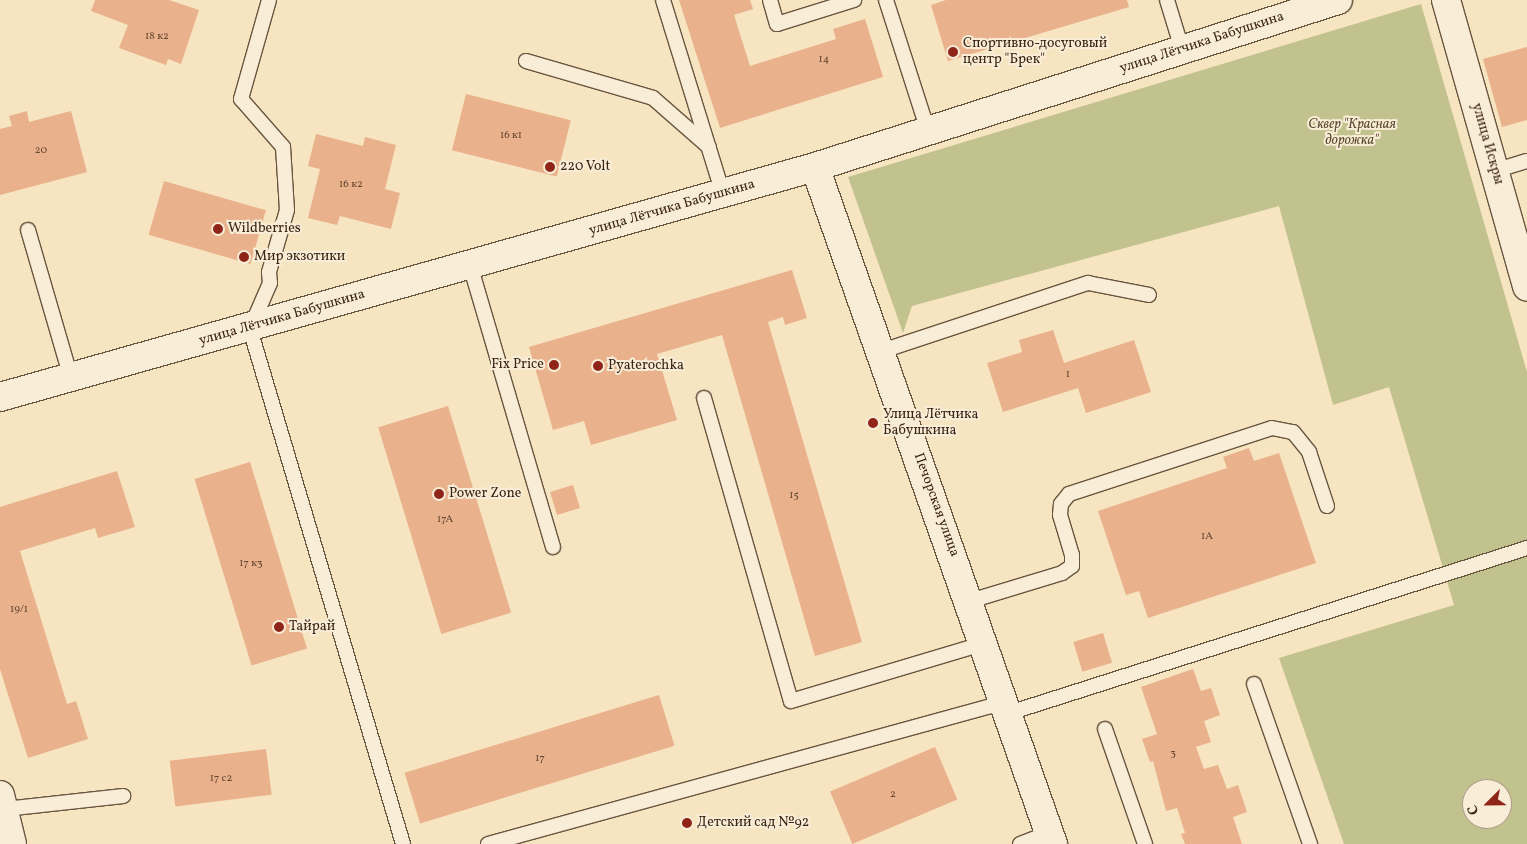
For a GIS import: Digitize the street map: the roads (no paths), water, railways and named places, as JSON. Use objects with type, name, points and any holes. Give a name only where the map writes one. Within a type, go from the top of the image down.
[{"type":"main road","name":"улица Лётчика Бабушкина","points":[[0,397],[70,376],[250,329],[470,264],[815,167],[1338,0]]},
{"type":"main road","name":"улица Искры","points":[[1446,0],[1527,287]]},
{"type":"main road","name":"Печорская улица","points":[[815,167],[1008,707],[1051,838]]},
{"type":"lane","points":[[269,0],[241,99],[283,147],[287,210],[269,272],[270,283],[250,329],[403,844]]},
{"type":"lane","points":[[663,0],[723,194]]},
{"type":"lane","points":[[770,0],[777,24],[854,0]]},
{"type":"lane","points":[[886,0],[928,131]]},
{"type":"lane","points":[[1167,0],[1182,50]]},
{"type":"lane","points":[[526,61],[653,98],[709,147]]},
{"type":"lane","points":[[1494,171],[1527,161]]},
{"type":"lane","points":[[28,230],[70,376]]},
{"type":"lane","points":[[470,264],[553,548]]},
{"type":"lane","points":[[882,351],[1088,284],[1149,295]]},
{"type":"lane","points":[[704,398],[791,701],[985,643]]},
{"type":"lane","points":[[970,601],[1062,573],[1072,566],[1072,555],[1060,515],[1061,504],[1069,494],[1272,428],[1293,432],[1309,452],[1327,506]]},
{"type":"lane","points":[[488,844],[1008,707],[1527,548]]},
{"type":"lane","points":[[1254,684],[1310,844]]},
{"type":"lane","points":[[1105,729],[1145,844]]},
{"type":"lane","points":[[5,823],[123,796]]},
{"type":"lane","points":[[1020,844],[1051,838]]},
{"type":"place","name":"Спортивно-досуговый центр \"Брек\"","points":[[953,52]]},
{"type":"place","name":"220 Volt","points":[[550,167]]},
{"type":"place","name":"Wildberries","points":[[218,229]]},
{"type":"place","name":"Мир экзотики","points":[[244,257]]},
{"type":"place","name":"Fix Price","points":[[554,365]]},
{"type":"place","name":"Pyaterochka","points":[[598,366]]},
{"type":"place","name":"Улица Лётчика Бабушкина","points":[[873,423]]},
{"type":"place","name":"Power Zone","points":[[439,494]]},
{"type":"place","name":"Тайрай","points":[[279,627]]},
{"type":"place","name":"Детский сад №92","points":[[687,823]]},
{"type":"park label","name":"Сквер \"Красная дорожка\"","points":[[1352,134]]}]
